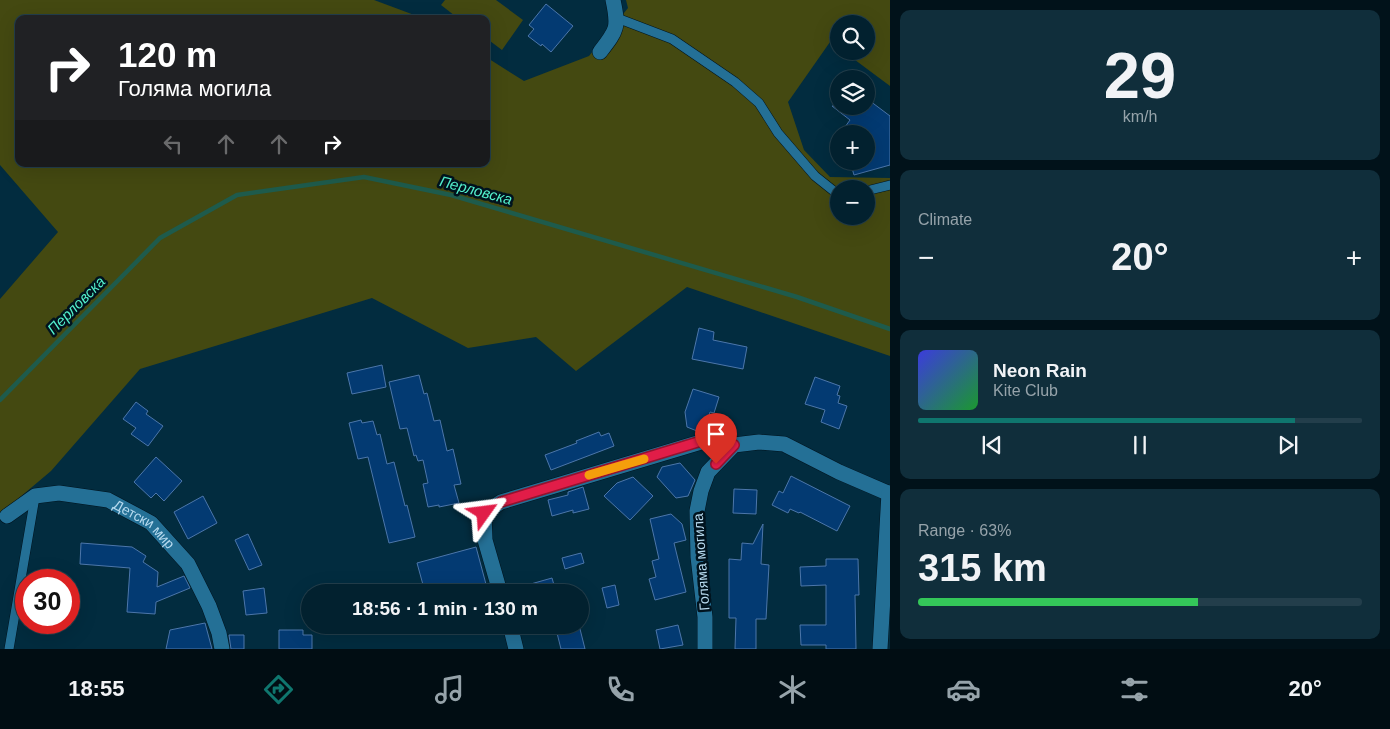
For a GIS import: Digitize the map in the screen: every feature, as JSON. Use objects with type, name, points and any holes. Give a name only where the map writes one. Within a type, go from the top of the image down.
[{"type":"street","points":[[600,52],[615,33],[617,18],[613,0]]},
{"type":"street","points":[[498,584],[485,540],[484,513],[501,502],[711,438],[734,445],[759,442],[784,444],[839,472],[889,494],[880,649]]},
{"type":"street","name":"Голяма могила","points":[[705,649],[705,617],[698,557],[697,511],[701,491],[708,472],[734,445]]},
{"type":"street","name":"Детски мир","points":[[7,516],[35,496],[58,493],[108,500],[151,523],[188,564],[209,606],[222,649]]},
{"type":"street","points":[[512,634],[516,649]]},
{"type":"lane","points":[[617,18],[672,39],[735,82],[759,103],[778,133],[815,176],[830,188]]},
{"type":"lane","points":[[875,189],[890,185]]},
{"type":"lane","points":[[9,649],[35,496]]},
{"type":"green space","points":[[0,0],[374,0],[414,15],[15,15],[15,167],[490,167],[490,60],[524,81],[589,56],[628,8],[626,0],[890,0],[890,86],[875,75],[875,70],[869,70],[855,60],[875,60],[875,15],[830,15],[830,42],[788,102],[804,150],[830,177],[890,178],[890,356],[687,287],[576,371],[536,337],[468,348],[372,298],[140,369],[51,471],[0,514],[0,299],[58,232],[0,165]]},
{"type":"green space","points":[[445,0],[496,0],[523,20],[502,50],[490,41],[490,15],[454,15],[441,5]]},
{"type":"building","points":[[546,4],[573,26],[551,52],[528,36],[534,29],[529,25]]},
{"type":"building","points":[[875,105],[890,116],[890,165],[875,169],[875,125],[846,125],[850,120],[844,115],[875,115]]},
{"type":"building","points":[[853,170],[872,170],[854,175]]},
{"type":"building","points":[[699,328],[714,332],[713,340],[747,347],[743,369],[692,359]]},
{"type":"building","points":[[382,365],[386,387],[352,394],[347,373]]},
{"type":"building","points":[[419,375],[424,394],[427,393],[434,421],[440,420],[447,451],[453,449],[461,484],[454,485],[459,503],[428,507],[423,484],[428,483],[423,460],[418,461],[416,455],[414,456],[407,428],[400,429],[389,382]]},
{"type":"building","points":[[815,377],[840,386],[837,395],[840,396],[838,403],[847,406],[839,429],[821,422],[825,410],[805,404]]},
{"type":"building","points":[[693,389],[719,397],[714,413],[710,412],[706,426],[697,431],[687,427],[685,412]]},
{"type":"building","points":[[136,402],[148,411],[146,414],[163,426],[148,446],[131,434],[136,428],[123,419]]},
{"type":"building","points":[[361,420],[362,423],[373,421],[377,435],[380,434],[387,464],[394,462],[415,537],[389,543],[368,457],[358,459],[349,423]]},
{"type":"building","points":[[599,432],[601,436],[609,433],[614,446],[551,470],[545,455]]},
{"type":"building","points":[[156,457],[182,481],[164,501],[156,493],[151,498],[134,482]]},
{"type":"building","points":[[680,463],[695,480],[688,496],[676,498],[657,477],[662,467]]},
{"type":"building","points":[[791,476],[850,506],[837,531],[800,512],[790,509],[788,513],[772,505],[779,491],[783,493]]},
{"type":"building","points":[[633,477],[653,496],[630,520],[604,496],[617,483]]},
{"type":"building","points":[[583,487],[589,509],[573,513],[573,510],[552,516],[548,500],[568,495],[568,492]]},
{"type":"building","points":[[734,489],[757,490],[756,514],[733,513]]},
{"type":"building","points":[[203,496],[217,523],[188,539],[174,512]]},
{"type":"building","points":[[671,514],[682,524],[686,540],[674,543],[686,592],[655,600],[649,579],[656,577],[652,561],[659,559],[650,519]]},
{"type":"building","points":[[763,524],[761,564],[769,565],[766,619],[756,619],[756,649],[735,649],[736,618],[729,618],[729,559],[741,560],[742,543],[753,544]]},
{"type":"building","points":[[248,534],[262,565],[249,570],[235,540]]},
{"type":"building","points":[[81,543],[132,547],[146,556],[143,562],[158,572],[157,587],[184,576],[190,588],[156,602],[155,614],[127,612],[130,568],[80,564]]},
{"type":"building","points":[[476,547],[486,584],[423,584],[417,563]]},
{"type":"building","points":[[581,553],[584,563],[565,569],[562,558]]},
{"type":"building","points":[[826,559],[858,559],[859,595],[855,595],[856,649],[826,649],[826,645],[801,645],[800,625],[826,625],[826,585],[801,586],[800,567],[826,566]]},
{"type":"building","points":[[552,578],[554,584],[531,584]]},
{"type":"building","points":[[615,585],[619,605],[607,608],[602,588]]},
{"type":"building","points":[[264,588],[267,613],[246,615],[243,591]]},
{"type":"building","points":[[205,623],[212,649],[166,649],[170,630]]},
{"type":"building","points":[[678,625],[683,645],[660,649],[656,630]]},
{"type":"building","points":[[279,630],[301,630],[303,635],[312,635],[312,649],[279,649]]},
{"type":"building","points":[[557,634],[581,634],[585,649],[561,649]]},
{"type":"building","points":[[229,635],[244,635],[244,649],[231,649]]},
{"type":"waterway","name":"Перловска","points":[[0,400],[160,238],[237,195],[364,177],[451,195],[797,297],[890,329]]},
{"type":"slow traffic","points":[[589,475],[644,459]]},
{"type":"route","points":[[484,513],[501,502],[711,438],[734,445],[716,464]]}]
